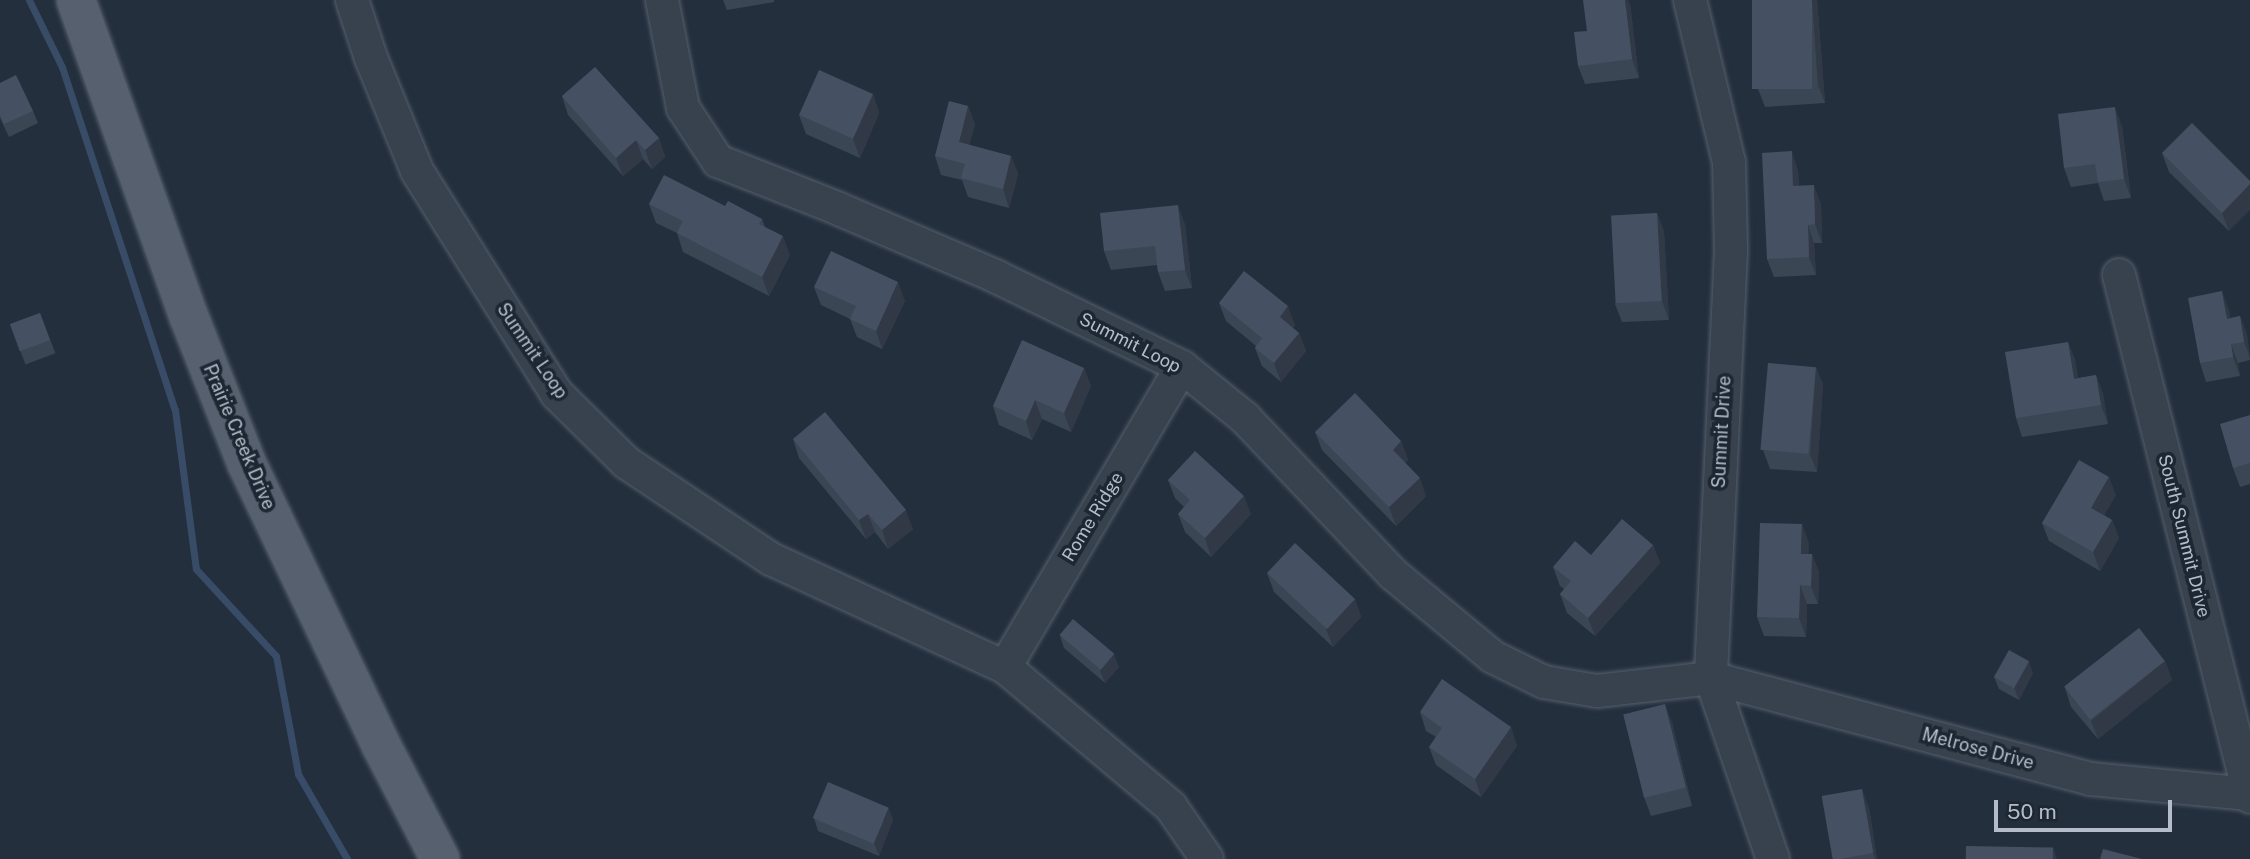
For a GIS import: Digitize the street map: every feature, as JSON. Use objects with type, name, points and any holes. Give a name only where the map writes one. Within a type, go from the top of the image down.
[{"type":"main road","name":"Prairie Creek Drive","points":[[76,0],[189,317],[247,464],[381,745],[440,859]]},
{"type":"street","name":"Summit Loop","points":[[352,0],[371,58],[417,171],[557,394],[627,463],[771,559],[1005,667],[1171,807],[1207,859]]},
{"type":"street","name":"Summit Loop","points":[[662,0],[683,108],[718,161],[995,276],[1182,367],[1245,418],[1393,574],[1493,657],[1544,682],[1597,691],[1711,678]]},
{"type":"street","name":"Summit Drive","points":[[1689,0],[1728,162],[1731,250],[1711,678],[1773,859]]},
{"type":"street","name":"South Summit Drive","points":[[2119,275],[2249,795]]},
{"type":"street","name":"Rome Ridge","points":[[1005,667],[1182,367]]},
{"type":"street","name":"Melrose Drive","points":[[1711,678],[2091,779],[2249,795]]},
{"type":"building","points":[[1583,0],[1625,0],[1632,59],[1578,66],[1574,32],[1587,31]]},
{"type":"building","points":[[1752,0],[1812,0],[1812,89],[1752,89]]},
{"type":"building","points":[[595,67],[659,138],[645,150],[636,140],[616,158],[562,96]]},
{"type":"building","points":[[819,70],[873,94],[853,139],[799,115]]},
{"type":"building","points":[[16,75],[33,111],[4,124],[0,115],[0,83]]},
{"type":"building","points":[[949,101],[968,106],[959,142],[1011,156],[1003,189],[961,178],[965,164],[935,156]]},
{"type":"building","points":[[2115,107],[2124,179],[2098,182],[2095,164],[2064,168],[2058,114]]},
{"type":"building","points":[[2192,123],[2250,181],[2222,213],[2162,153]]},
{"type":"building","points":[[1792,151],[1793,186],[1814,185],[1815,224],[1808,225],[1809,257],[1767,259],[1762,153]]},
{"type":"building","points":[[664,175],[725,206],[728,201],[762,219],[759,224],[783,236],[762,277],[677,233],[683,221],[649,204]]},
{"type":"building","points":[[1178,205],[1185,270],[1158,272],[1155,246],[1104,251],[1100,213]]},
{"type":"building","points":[[1657,213],[1662,301],[1616,303],[1611,215]]},
{"type":"building","points":[[831,251],[898,282],[876,331],[850,319],[856,306],[814,287]]},
{"type":"building","points":[[1244,271],[1288,306],[1280,317],[1299,333],[1274,363],[1255,348],[1262,338],[1219,303]]},
{"type":"building","points":[[2222,291],[2227,319],[2240,316],[2244,342],[2231,344],[2233,357],[2200,363],[2188,298]]},
{"type":"building","points":[[40,313],[50,340],[20,351],[10,324]]},
{"type":"building","points":[[1022,340],[1084,368],[1064,413],[1035,400],[1026,421],[993,406]]},
{"type":"building","points":[[2068,342],[2074,379],[2096,375],[2101,405],[2016,418],[2005,352]]},
{"type":"building","points":[[1768,363],[1816,367],[1808,454],[1760,450]]},
{"type":"building","points":[[1355,393],[1401,441],[1393,450],[1420,478],[1389,507],[1315,432]]},
{"type":"building","points":[[825,412],[906,510],[882,530],[868,514],[859,520],[793,439]]},
{"type":"building","points":[[2250,415],[2250,463],[2233,468],[2220,424]]},
{"type":"building","points":[[1195,451],[1244,496],[1205,538],[1178,514],[1190,500],[1168,480]]},
{"type":"building","points":[[2079,460],[2109,477],[2091,508],[2112,520],[2093,552],[2042,523]]},
{"type":"building","points":[[1622,519],[1653,545],[1588,618],[1560,594],[1571,581],[1553,567],[1575,541],[1591,555]]},
{"type":"building","points":[[1760,523],[1802,524],[1801,554],[1812,554],[1811,586],[1800,585],[1799,618],[1757,617]]},
{"type":"building","points":[[1295,543],[1355,599],[1327,629],[1267,573]]},
{"type":"building","points":[[1073,619],[1114,654],[1101,670],[1060,635]]},
{"type":"building","points":[[2139,628],[2165,661],[2090,720],[2064,686]]},
{"type":"building","points":[[2009,650],[2029,661],[2014,688],[1994,677]]},
{"type":"building","points":[[1442,679],[1511,727],[1475,779],[1429,747],[1442,728],[1420,712]]},
{"type":"building","points":[[1665,704],[1686,787],[1644,798],[1623,714]]},
{"type":"building","points":[[828,782],[889,808],[874,844],[813,818]]},
{"type":"building","points":[[1862,789],[1873,853],[1833,859],[1822,796]]},
{"type":"building","points":[[1966,846],[2053,848],[2053,859],[1966,859]]},
{"type":"building","points":[[2103,849],[2142,859],[2100,859]]},
{"type":"waterway","points":[[29,0],[62,67],[175,410],[196,569],[276,656],[298,774],[347,859]]}]
